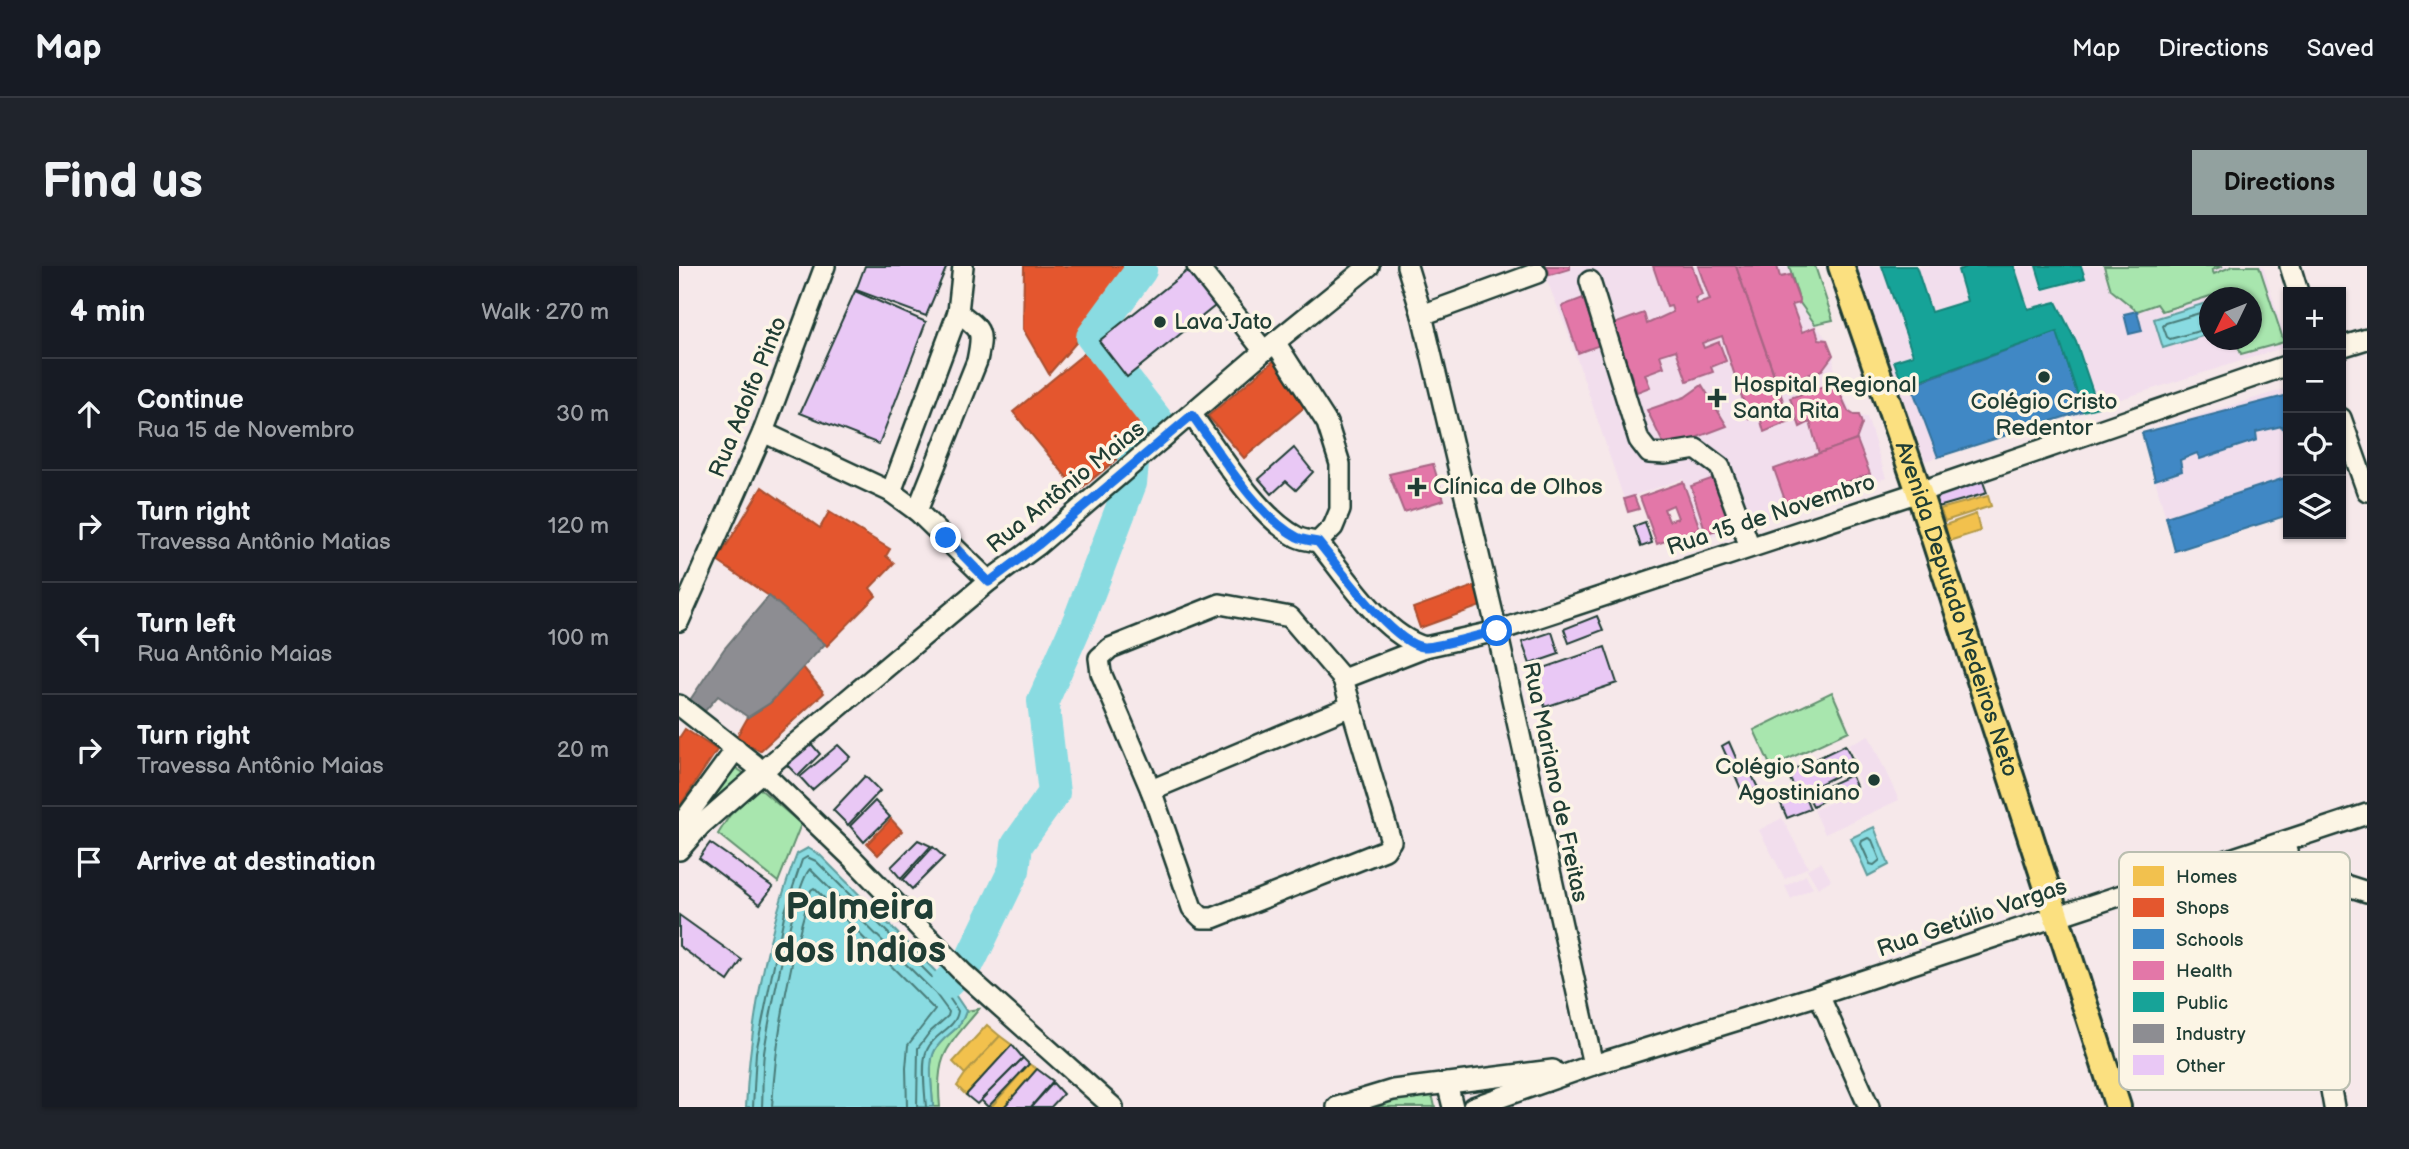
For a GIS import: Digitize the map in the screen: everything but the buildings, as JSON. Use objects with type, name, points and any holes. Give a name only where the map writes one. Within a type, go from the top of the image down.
[{"type":"main road","name":"Avenida Deputado Medeiros Neto","points":[[1841,266],[1919,492],[2118,1107]]},
{"type":"street","name":"Rua Adolfo Pinto","points":[[679,621],[763,432],[825,266]]},
{"type":"street","points":[[891,492],[958,312],[964,266]]},
{"type":"street","points":[[1197,266],[1269,346],[1327,424],[1340,464],[1340,510],[1333,527],[1318,542]]},
{"type":"street","name":"Rua Antônio Maias","points":[[682,837],[989,582],[1038,545],[1269,346],[1369,266]]},
{"type":"street","name":"Rua Mariano de Freitas","points":[[1407,266],[1422,315],[1497,631],[1593,1065]]},
{"type":"street","points":[[2290,266],[2296,287]]},
{"type":"street","points":[[1422,315],[1537,273]]},
{"type":"street","points":[[1590,281],[1639,440],[1649,453],[1665,454],[1696,449],[1720,467],[1750,547]]},
{"type":"street","points":[[917,511],[977,361],[982,336],[979,327],[958,312]]},
{"type":"street","points":[[2346,345],[2367,339]]},
{"type":"street","name":"Rua 15 de Novembro","points":[[1343,679],[1425,647],[1497,631],[1919,492],[2283,367]]},
{"type":"street","points":[[1192,415],[1273,520],[1300,539],[1318,542],[1383,622],[1412,643],[1425,647]]},
{"type":"street","points":[[763,432],[891,492],[917,511],[989,582]]},
{"type":"street","points":[[2346,432],[2367,491]]},
{"type":"street","points":[[1220,604],[1290,617],[1343,679],[1391,841],[1385,850],[1213,918],[1202,918],[1192,908],[1151,790],[1101,673],[1099,658],[1110,648],[1220,604]]},
{"type":"street","points":[[679,705],[762,772],[852,858],[960,969],[1113,1107]]},
{"type":"street","points":[[1151,790],[1352,706]]},
{"type":"street","points":[[682,837],[736,749]]},
{"type":"street","name":"Rua Getúlio Vargas","points":[[2253,852],[2367,814]]},
{"type":"street","points":[[2284,842],[2287,852]]},
{"type":"street","points":[[2350,887],[2367,892]]},
{"type":"street","name":"Rua Getúlio Vargas","points":[[1473,1107],[1593,1065],[1819,995],[2119,895]]},
{"type":"street","points":[[1819,995],[1869,1107]]},
{"type":"street","name":"Rua Getúlio Vargas","points":[[1337,1107],[1393,1090],[1593,1065]]},
{"type":"street","points":[[1447,1083],[1453,1107]]},
{"type":"shaded area","name":"Hospital Regional Santa Rita","points":[[1541,266],[1789,266],[1800,303],[1827,340],[1833,355],[1835,382],[1854,415],[1867,417],[1886,478],[1703,540],[1683,479],[1624,499],[1570,338]]},
{"type":"shaded area","name":"Colégio Cristo Redentor","points":[[1856,266],[2263,266],[2283,330],[2283,348],[1925,461]]},
{"type":"shaded area","points":[[2283,390],[2283,517],[2175,551],[2142,433]]},
{"type":"shaded area","name":"Colégio Santo Agostiniano","points":[[1869,736],[1899,800],[1825,834],[1814,810],[1862,788],[1855,772],[1860,767],[1848,744]]},
{"type":"shaded area","name":"Colégio Santo Agostiniano","points":[[1782,818],[1808,867],[1785,879],[1759,830]]},
{"type":"shaded area","points":[[1821,862],[1831,880],[1818,888],[1807,869]]},
{"type":"shaded area","points":[[1806,875],[1813,888],[1791,899],[1785,886]]},
{"type":"green space","points":[[1789,266],[1815,266],[1833,320],[1815,324],[1800,303]]},
{"type":"green space","points":[[2104,266],[2223,266],[2212,270],[2214,274],[2233,266],[2259,266],[2283,342],[2262,348],[2262,287],[2199,287],[2199,300],[2162,311],[2157,304],[2137,311],[2111,290]]},
{"type":"green space","points":[[2240,350],[2255,350],[2241,354]]},
{"type":"green space","points":[[1832,692],[1849,731],[1771,767],[1754,730]]},
{"type":"green space","points":[[730,764],[745,774],[701,818],[693,812]]},
{"type":"green space","points":[[759,788],[801,824],[778,882],[718,834],[730,815]]},
{"type":"green space","points":[[979,1009],[946,1053],[939,1075],[940,1107],[933,1107],[931,1070],[935,1050],[960,1024],[966,1011]]},
{"type":"green space","points":[[1431,1089],[1435,1107],[1364,1107]]},
{"type":"water","points":[[2199,305],[2199,337],[2163,348],[2154,319]]},
{"type":"water","points":[[1874,827],[1889,865],[1868,876],[1851,838]]},
{"type":"water","points":[[808,848],[820,855],[947,983],[966,1011],[960,1024],[935,1050],[931,1070],[933,1107],[746,1107],[751,1044],[769,946],[797,854]]},
{"type":"waterway","points":[[947,983],[971,959],[1014,870],[1017,845],[1054,793],[1043,701],[1080,617],[1131,483],[1134,454],[1160,424],[1092,337],[1141,270],[1139,266]]},
{"type":"place","name":"Lava Jato","points":[[1160,322]]},
{"type":"place","name":"Colégio Cristo Redentor","points":[[2044,377]]},
{"type":"place","name":"Hospital Regional Santa Rita","points":[[1717,398]]},
{"type":"place","name":"Clínica de Olhos","points":[[1417,487]]},
{"type":"place","name":"Colégio Santo Agostiniano","points":[[1874,780]]},
{"type":"district","name":"Palmeira dos Índios","points":[[860,930]]},
{"type":"route","points":[[946,538],[989,582],[1038,545],[1192,415],[1260,506],[1280,527],[1300,539],[1318,542],[1383,622],[1412,643],[1425,647],[1497,631]]}]
